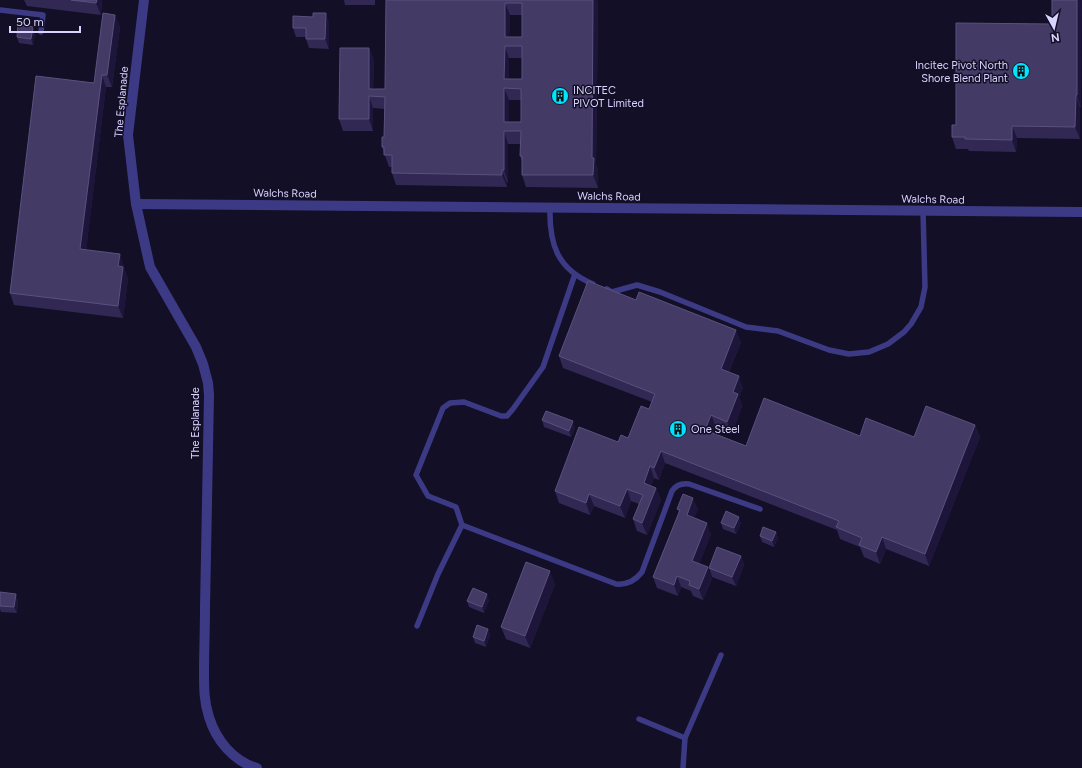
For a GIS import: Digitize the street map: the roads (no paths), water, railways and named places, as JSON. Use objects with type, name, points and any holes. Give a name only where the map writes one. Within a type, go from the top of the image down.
[{"type":"street","name":"The Esplanade","points":[[144,0],[128,135],[136,204],[150,267],[196,347],[203,364],[208,383],[204,699],[215,733],[223,746],[232,755],[257,768]]},
{"type":"street","name":"Walchs Road","points":[[136,204],[1082,212]]},
{"type":"lane","points":[[0,10],[43,15],[41,32]]},
{"type":"lane","points":[[550,207],[550,227],[553,244],[566,266],[575,274],[587,281],[612,292],[637,285],[660,292],[746,327],[778,331],[829,350],[849,354],[869,352],[888,344],[911,324],[920,307],[925,287],[924,211]]},
{"type":"lane","points":[[417,626],[438,574],[462,525],[456,507],[428,496],[416,475],[442,408],[450,403],[464,402],[501,416],[507,416],[543,367],[575,274]]},
{"type":"lane","points":[[462,525],[616,584],[626,584],[635,580],[642,572],[672,491],[676,486],[686,483],[760,509]]},
{"type":"lane","points":[[683,768],[686,738],[721,655]]},
{"type":"lane","points":[[639,719],[686,738]]},
{"type":"place","name":"Incitec Pivot North Shore Blend Plant","points":[[1021,71]]},
{"type":"place","name":"INCITEC PIVOT Limited","points":[[560,96]]},
{"type":"place","name":"One Steel","points":[[678,429]]}]
